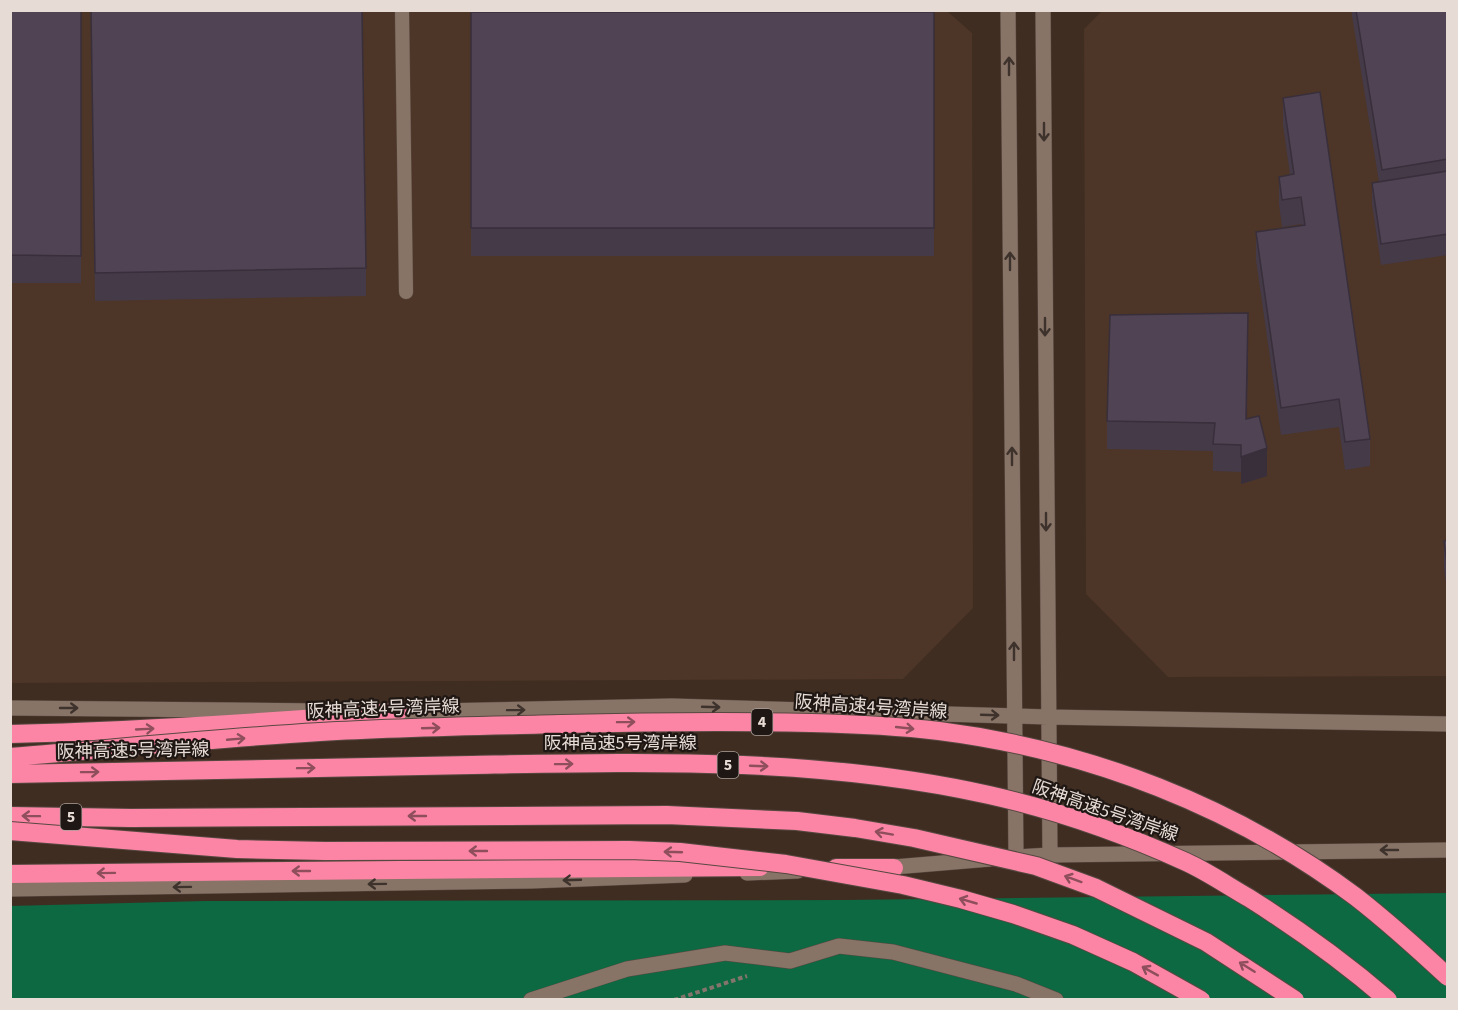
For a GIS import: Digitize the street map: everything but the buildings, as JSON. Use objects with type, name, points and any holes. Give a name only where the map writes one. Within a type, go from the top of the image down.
[{"type":"highway","points":[[10,734],[240,724],[398,712]]},
{"type":"highway","name":"阪神高速4号湾岸線","points":[[10,757],[319,732],[609,723],[773,722],[885,726],[940,731],[1041,750],[1095,766],[1193,801],[1238,822],[1304,862],[1355,897],[1408,939],[1448,976]]},
{"type":"highway","name":"阪神高速5号湾岸線","points":[[10,774],[625,763],[784,767],[928,783],[991,795],[1054,813],[1125,837],[1189,864],[1296,928],[1352,968],[1389,999]]},
{"type":"highway","name":"5","points":[[10,816],[143,818],[667,815],[787,820],[855,828],[914,838],[1036,866],[1096,888],[1206,942],[1295,999]]},
{"type":"highway","points":[[10,831],[237,849],[629,850],[680,852],[786,864],[903,885],[1013,914],[1073,935],[1133,962],[1201,999]]},
{"type":"highway","points":[[10,874],[528,867],[894,868]]},
{"type":"street","points":[[1008,10],[1016,856]]},
{"type":"street","points":[[1043,10],[1050,855]]},
{"type":"street","points":[[10,708],[207,708],[398,712],[672,706],[1048,717],[1448,724]]},
{"type":"street","points":[[10,889],[531,881],[894,868],[1016,856],[1448,850]]},
{"type":"street","points":[[531,999],[627,969],[725,953],[790,961],[839,945],[893,952],[1016,984],[1056,999]]},
{"type":"lane","points":[[402,10],[406,292]]},
{"type":"path","points":[[674,999],[749,976]]},
{"type":"shaded area","points":[[10,11],[947,11],[972,33],[973,608],[903,679],[11,683]]},
{"type":"shaded area","points":[[1102,11],[1447,11],[1447,676],[1168,677],[1086,594],[1084,29]]},
{"type":"green space","points":[[1447,893],[1447,999],[11,999],[10,906],[206,901],[846,900]]}]
